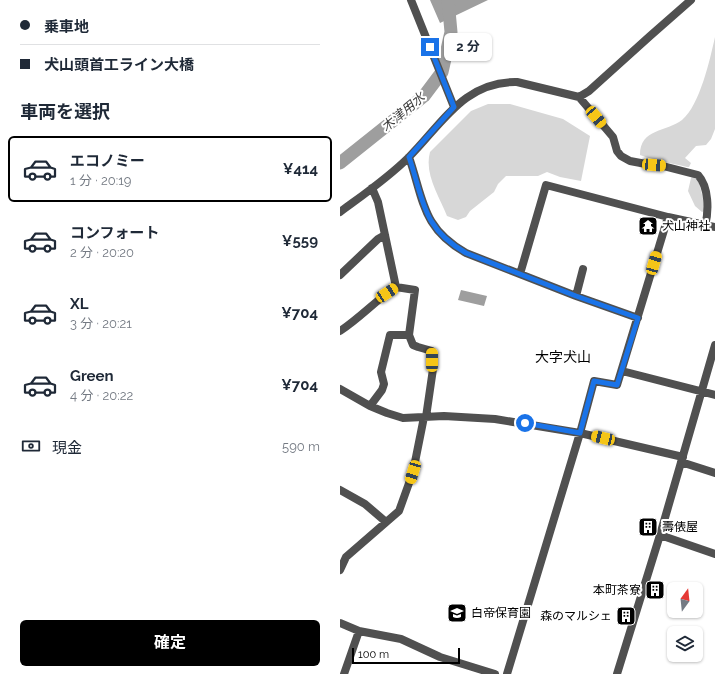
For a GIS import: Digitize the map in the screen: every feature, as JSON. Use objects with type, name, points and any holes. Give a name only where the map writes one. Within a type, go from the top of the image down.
[{"type":"street","points":[[411,0],[454,107]]},
{"type":"street","points":[[579,97],[589,91],[692,0]]},
{"type":"street","points":[[340,212],[409,157],[454,107],[466,97],[483,88],[508,82],[524,83],[579,97],[613,137],[617,150],[621,156],[630,161],[663,166],[698,175],[701,178],[706,194],[708,209],[705,226]]},
{"type":"street","points":[[409,157],[424,208],[432,224],[452,245],[466,253],[576,296],[638,318]]},
{"type":"street","points":[[520,274],[546,185],[668,217],[715,227]]},
{"type":"street","points":[[372,188],[378,202],[396,287]]},
{"type":"street","points":[[507,674],[580,433],[594,381],[617,385],[668,217]]},
{"type":"street","points":[[340,275],[384,235]]},
{"type":"street","points":[[576,296],[583,269]]},
{"type":"street","points":[[340,331],[357,320],[387,293],[396,287],[415,290],[409,335],[413,344],[432,351],[432,369],[425,417],[408,489],[399,511],[346,557],[340,570]]},
{"type":"street","points":[[370,406],[382,390],[384,384],[381,372],[390,336],[409,335]]},
{"type":"street","points":[[617,674],[660,535],[715,346]]},
{"type":"street","points":[[622,371],[715,395]]},
{"type":"street","points":[[340,389],[370,406],[403,418],[444,416],[495,419],[580,433],[682,460],[715,473]]},
{"type":"street","points":[[340,490],[365,504],[386,522]]},
{"type":"street","points":[[660,535],[715,554]]},
{"type":"street","points":[[340,623],[359,631],[401,639],[440,657],[495,674]]},
{"type":"street","points":[[344,674],[359,631]]},
{"type":"shaded area","points":[[430,0],[488,0],[440,23]]},
{"type":"shaded area","points":[[715,37],[715,129],[711,139],[706,145],[696,146],[685,158],[691,163],[689,167],[640,155],[641,146],[649,135],[682,120],[694,104],[703,81]]},
{"type":"shaded area","points":[[488,104],[510,104],[563,119],[590,136],[581,181],[560,177],[547,172],[538,176],[506,176],[498,184],[494,192],[470,211],[466,217],[458,220],[447,216],[433,185],[429,168],[430,152],[471,111]]},
{"type":"shaded area","points":[[692,177],[698,180],[704,207],[704,211],[702,212],[695,206],[688,191]]},
{"type":"shaded area","points":[[461,290],[487,296],[484,306],[458,300]]},
{"type":"waterway","name":"木津用水","points":[[340,163],[424,96],[442,72],[451,32],[448,0]]},
{"type":"place","name":"犬山神社","points":[[648,226]]},
{"type":"place","name":"壽俵屋","points":[[648,527]]},
{"type":"place","name":"本町茶寮","points":[[655,590]]},
{"type":"place","name":"白帝保育園","points":[[457,613]]},
{"type":"place","name":"森のマルシェ","points":[[626,616]]},
{"type":"district","name":"大字犬山","points":[[563,357]]},
{"type":"route","points":[[430,47],[454,107],[409,157],[424,208],[432,224],[452,245],[466,253],[576,296],[638,318],[617,385],[594,381],[580,433],[525,423]]}]
